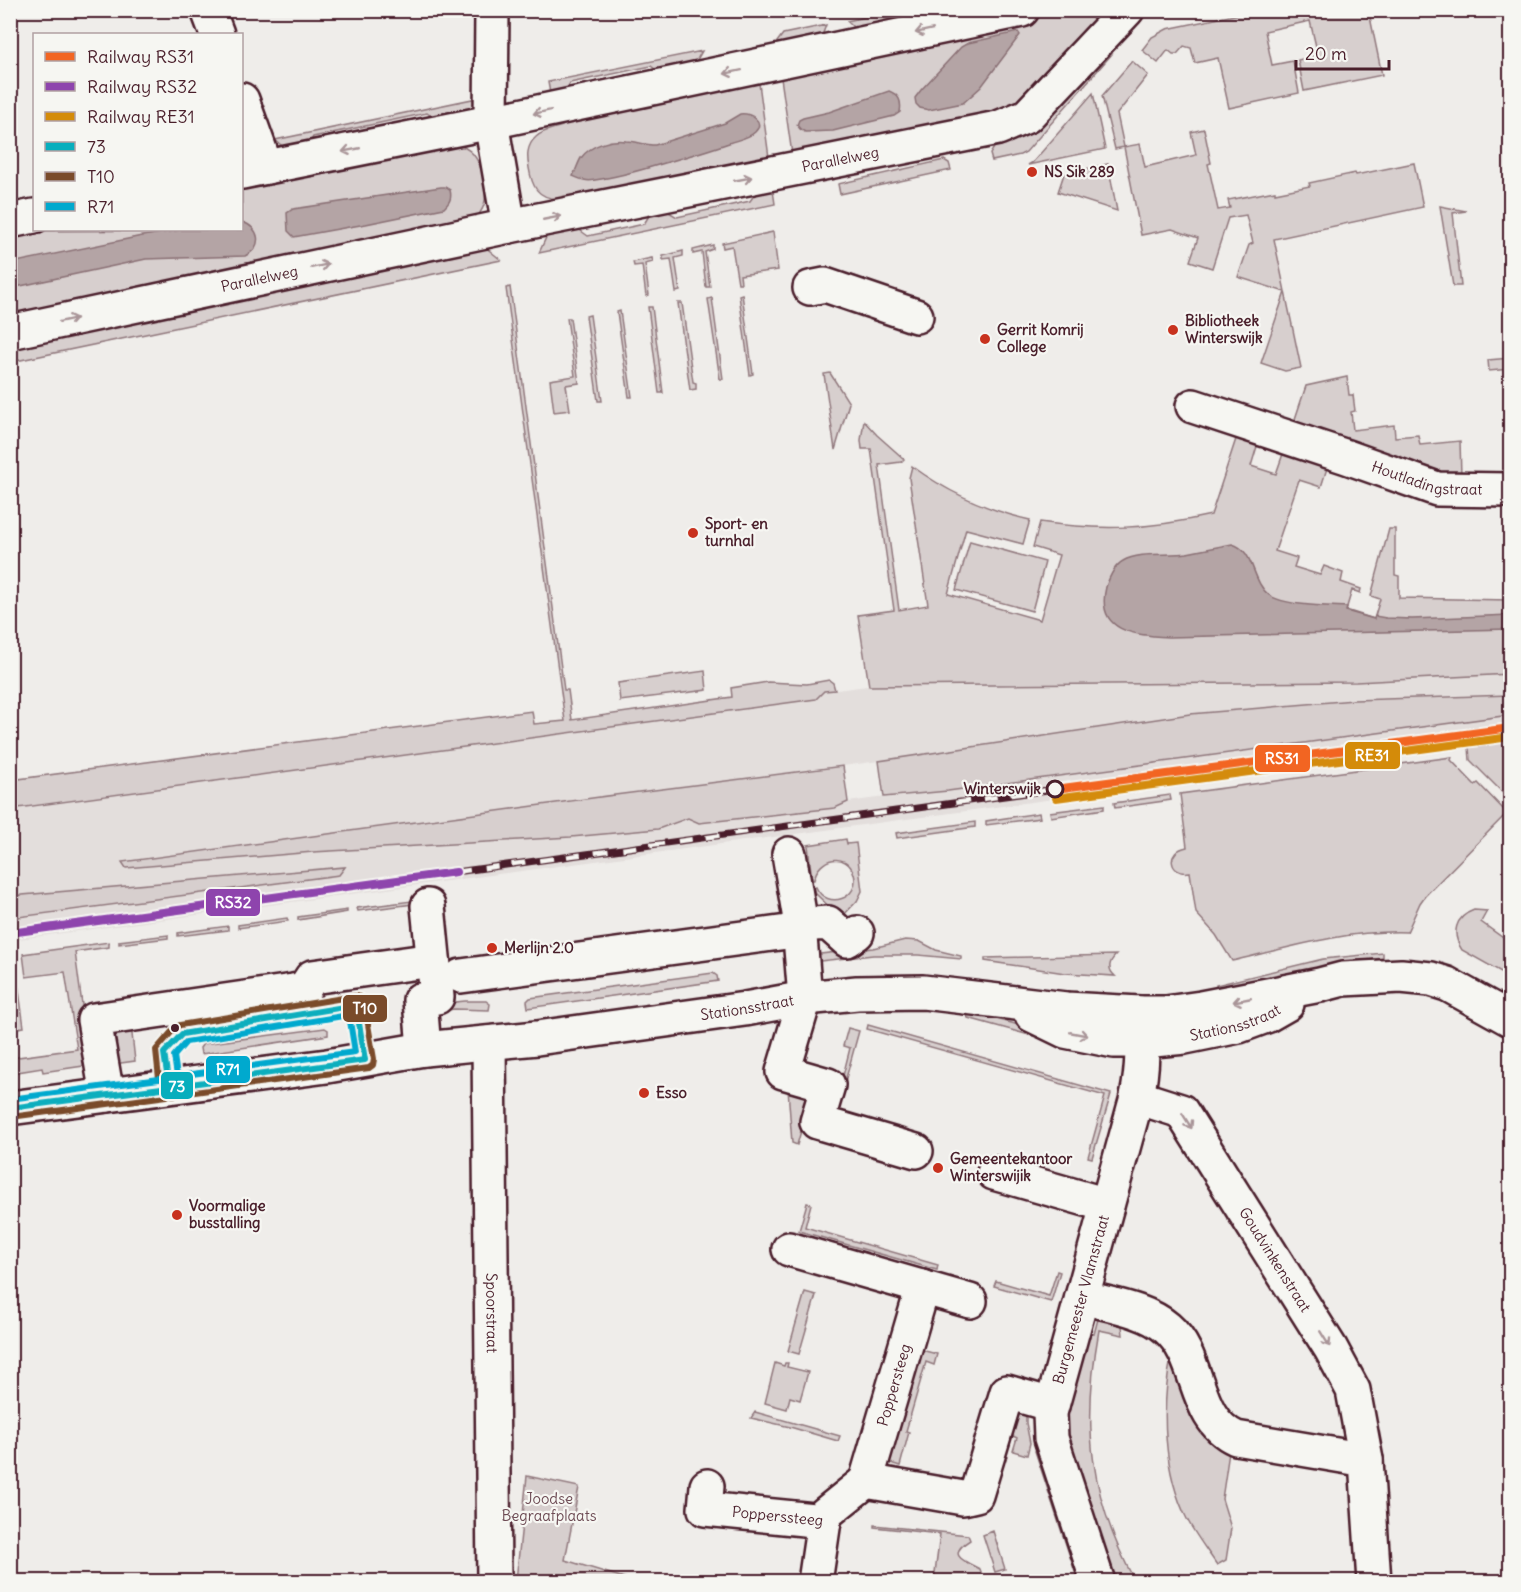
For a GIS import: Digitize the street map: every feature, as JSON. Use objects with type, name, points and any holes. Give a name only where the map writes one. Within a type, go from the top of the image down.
[{"type":"street","points":[[208,10],[217,33]]},
{"type":"street","points":[[492,10],[491,122],[509,226]]},
{"type":"street","points":[[243,106],[254,170],[1022,10]]},
{"type":"street","name":"Parallelweg","points":[[10,332],[509,226],[998,128],[1028,116],[1127,10]]},
{"type":"street","points":[[10,221],[33,216]]},
{"type":"street","points":[[810,288],[825,285],[916,316]]},
{"type":"street","name":"Houtladingstraat","points":[[1193,406],[1437,489],[1510,490]]},
{"type":"street","points":[[789,854],[801,925],[805,999],[783,1072],[828,1085],[817,1122],[916,1150]]},
{"type":"street","points":[[424,1049],[420,1000],[437,997],[447,968],[428,906]]},
{"type":"street","points":[[107,1095],[94,1020],[293,992],[304,989],[312,977],[447,968],[787,932],[801,925],[828,923],[847,939],[857,933]]},
{"type":"street","name":"Stationsstraat","points":[[10,1108],[327,1066],[424,1049],[489,1043],[857,993],[923,992],[958,995],[1066,1009],[1141,1027],[1166,1012],[1201,1008],[1343,979],[1401,976],[1431,979],[1447,984],[1510,1019]]},
{"type":"street","name":"Burgemeester Vlamstraat","points":[[1098,1581],[1052,1438],[1050,1425],[1052,1405],[1137,1096],[1142,1069],[1141,1027]]},
{"type":"street","name":"Spoorstraat","points":[[489,1043],[494,1581]]},
{"type":"street","name":"Goudvinkenstraat","points":[[1137,1096],[1181,1112],[1331,1349],[1353,1390],[1366,1460],[1374,1581]]},
{"type":"street","points":[[994,1173],[1107,1205]]},
{"type":"street","points":[[789,1249],[970,1301]]},
{"type":"street","name":"Poppersteeg","points":[[866,1481],[923,1287]]},
{"type":"street","points":[[1082,1297],[1141,1313],[1157,1320],[1174,1335],[1189,1358],[1209,1415],[1226,1433],[1236,1438],[1366,1460]]},
{"type":"street","points":[[866,1481],[963,1498],[976,1495],[1006,1392],[1052,1405]]},
{"type":"street","name":"Popperssteeg","points":[[707,1486],[705,1509],[824,1521],[825,1514],[866,1481]]},
{"type":"street","points":[[815,1581],[824,1521]]},
{"type":"shaded area","points":[[1018,32],[1020,35],[981,87],[963,103],[929,110],[920,108],[916,104],[915,98],[921,90],[961,47],[968,43]]},
{"type":"shaded area","points":[[889,91],[895,94],[901,105],[900,112],[894,116],[833,131],[805,132],[797,125],[803,118],[829,112]]},
{"type":"shaded area","points":[[740,114],[752,116],[759,124],[755,132],[743,139],[619,176],[589,181],[573,176],[585,153],[601,144],[630,141],[655,145],[725,123]]},
{"type":"shaded area","points":[[441,187],[450,190],[451,193],[450,200],[444,208],[294,237],[288,231],[287,213],[293,209]]},
{"type":"shaded area","points":[[243,222],[253,228],[257,243],[255,248],[245,256],[146,259],[11,288],[11,263],[174,231],[243,231]]},
{"type":"shaded area","points":[[1232,544],[1245,553],[1263,589],[1276,599],[1306,605],[1347,607],[1346,611],[1374,619],[1375,616],[1412,619],[1510,615],[1510,629],[1169,637],[1144,635],[1121,629],[1112,623],[1104,602],[1106,587],[1114,569],[1123,561],[1137,556],[1180,554]]},
{"type":"shaded area","points":[[1510,657],[1510,755],[1470,756],[1468,743],[11,940],[10,780],[532,711],[534,724],[776,691],[829,691],[875,685]],"holes":[[[879,761],[884,797],[848,802],[843,766]]]},
{"type":"green space","points":[[895,11],[968,11],[861,35],[847,21]]},
{"type":"green space","points":[[1067,11],[1096,11],[1099,21],[1012,112],[793,161],[780,71]]},
{"type":"green space","points":[[1254,11],[1399,11],[1370,17],[1382,75],[1304,91],[1298,60],[1318,55],[1310,21],[1265,31],[1272,65],[1293,61],[1299,93],[1229,108],[1218,58],[1195,63],[1191,48],[1184,46],[1177,54],[1168,50],[1158,63],[1142,50],[1152,37],[1167,29]]},
{"type":"green space","points":[[826,25],[819,44],[779,53],[777,42],[783,34]]},
{"type":"green space","points":[[702,51],[691,70],[664,76],[651,66],[570,83],[562,97],[551,99],[548,82]]},
{"type":"green space","points":[[1099,54],[1112,54],[1026,152],[992,161],[990,154],[1001,136]]},
{"type":"green space","points":[[1132,61],[1148,75],[1117,114],[1124,147],[1115,149],[1102,96]]},
{"type":"green space","points":[[758,76],[770,165],[558,199],[545,196],[534,185],[528,164],[529,148],[539,135],[562,126],[560,116]]},
{"type":"green space","points":[[1093,93],[1105,149],[1028,165],[1033,162]]},
{"type":"green space","points":[[482,97],[471,111],[440,122],[427,113],[313,137],[305,151],[292,154],[275,140]]},
{"type":"green space","points":[[1204,129],[1211,163],[1208,164],[1218,210],[1230,208],[1228,200],[1275,191],[1275,193],[1355,173],[1356,175],[1414,163],[1423,207],[1274,239],[1301,368],[1285,371],[1261,363],[1285,292],[1238,277],[1249,245],[1253,243],[1246,215],[1228,218],[1212,268],[1190,261],[1198,238],[1172,229],[1141,235],[1124,147],[1140,144],[1145,167],[1196,155],[1191,132]]},
{"type":"green space","points":[[453,143],[464,147],[477,159],[485,186],[485,199],[474,221],[11,323],[10,231],[243,231],[243,183]]},
{"type":"green space","points":[[944,160],[949,163],[951,170],[840,194],[838,184]]},
{"type":"green space","points":[[1108,164],[1117,211],[1058,192],[1064,174]]},
{"type":"green space","points":[[772,184],[775,204],[539,253],[549,231],[574,226],[588,236],[644,224],[653,209],[662,208],[677,217],[750,201],[760,187]]},
{"type":"green space","points":[[1440,206],[1466,211],[1453,213],[1461,286],[1453,286]]},
{"type":"green space","points":[[773,232],[778,270],[740,275],[741,283],[738,283],[732,246],[723,248],[722,243]]},
{"type":"green space","points":[[713,245],[713,249],[705,252],[710,287],[706,287],[702,252],[693,254],[693,250]]},
{"type":"green space","points":[[484,246],[501,260],[11,362],[11,342]]},
{"type":"green space","points":[[683,251],[683,256],[675,258],[680,291],[676,292],[671,259],[663,260],[663,256]]},
{"type":"green space","points":[[652,258],[653,262],[645,264],[649,295],[646,296],[642,265],[634,266],[633,262]]},
{"type":"green space","points":[[510,287],[564,690],[568,690],[572,720],[732,697],[731,688],[768,682],[807,684],[829,680],[833,683],[835,690],[824,691],[816,699],[11,809],[11,780],[532,711],[534,724],[565,721],[506,288]]},
{"type":"green space","points":[[742,294],[753,374],[750,375],[739,295]]},
{"type":"green space","points":[[712,298],[723,379],[720,379],[708,299]]},
{"type":"green space","points":[[678,303],[682,303],[693,382],[696,383],[696,389],[690,390]]},
{"type":"green space","points":[[648,307],[652,307],[663,393],[659,393]]},
{"type":"green space","points":[[620,311],[632,397],[629,397],[617,312]]},
{"type":"green space","points":[[590,315],[602,401],[598,401],[586,316]]},
{"type":"green space","points":[[567,318],[570,318],[579,383],[566,385],[570,410],[554,412],[550,380],[575,376]]},
{"type":"green space","points":[[1510,358],[1510,369],[1489,371],[1488,360]]},
{"type":"green space","points":[[830,373],[849,403],[835,450],[824,374]]},
{"type":"green space","points":[[1347,377],[1349,395],[1353,395],[1355,411],[1351,412],[1353,430],[1394,425],[1395,437],[1418,435],[1420,445],[1460,441],[1461,476],[1446,476],[1293,425],[1306,386]]},
{"type":"green space","points":[[864,421],[904,459],[901,462],[879,465],[899,610],[928,605],[909,478],[912,466],[939,484],[968,499],[1030,520],[1023,544],[966,529],[948,594],[1040,620],[1059,555],[1033,547],[1040,522],[1084,527],[1126,527],[1189,520],[1211,515],[1237,436],[1258,443],[1251,466],[1276,474],[1284,451],[1328,465],[1321,487],[1299,480],[1275,551],[1297,558],[1294,567],[1320,575],[1324,566],[1343,573],[1341,582],[1361,589],[1360,593],[1352,590],[1346,610],[1374,619],[1380,599],[1371,596],[1389,529],[1395,529],[1395,575],[1399,576],[1399,598],[1510,600],[1510,674],[1356,682],[869,686],[858,615],[894,610],[871,449],[862,449]]},
{"type":"green space","points":[[970,541],[1045,562],[1032,611],[956,590]]},
{"type":"green space","points":[[705,671],[707,690],[620,701],[618,683]]},
{"type":"green space","points":[[1510,695],[1510,715],[948,791],[884,797],[879,761],[1190,714],[1354,700]]},
{"type":"green space","points":[[1510,741],[1510,800],[1470,760],[1469,747]]},
{"type":"green space","points":[[1452,757],[1451,760],[1475,785],[1478,783],[1507,813],[1425,896],[1407,932],[1341,937],[1232,961],[1216,935],[1196,913],[1190,872],[1178,870],[1172,862],[1175,853],[1187,847],[1180,794]]},
{"type":"green space","points":[[843,766],[848,802],[835,808],[699,823],[688,818],[658,829],[571,837],[313,852],[126,868],[122,862],[607,796]]},
{"type":"green space","points":[[1170,795],[1171,800],[1115,808],[1114,803]]},
{"type":"green space","points":[[1104,805],[1104,809],[1051,817],[1050,812]]},
{"type":"green space","points":[[1039,813],[1040,818],[986,825],[986,821]]},
{"type":"green space","points":[[975,822],[975,827],[897,838],[896,833]]},
{"type":"green space","points":[[846,839],[847,844],[856,843],[862,891],[857,901],[841,918],[815,893],[813,888],[816,887],[828,898],[842,899],[853,890],[854,874],[845,862],[833,860],[821,866],[812,880],[808,845]]},
{"type":"green space","points":[[345,867],[339,875],[11,918],[11,896]]},
{"type":"green space","points":[[412,901],[413,904],[358,911],[357,908]]},
{"type":"green space","points":[[347,910],[347,912],[298,920],[298,917]]},
{"type":"green space","points":[[1474,910],[1487,911],[1481,922],[1510,943],[1510,977],[1462,950],[1457,938],[1457,926],[1463,917]]},
{"type":"green space","points":[[287,918],[288,921],[238,928],[238,925]]},
{"type":"green space","points":[[228,926],[228,930],[178,936],[178,933]]},
{"type":"green space","points":[[168,935],[168,938],[119,944],[119,941]]},
{"type":"green space","points":[[905,940],[919,941],[936,950],[961,956],[961,959],[918,955],[873,955],[812,962],[812,955],[873,948]]},
{"type":"green space","points":[[109,942],[109,947],[75,952],[90,1065],[43,1072],[42,1068],[11,1073],[11,1058],[77,1049],[65,972],[26,977],[23,954]]},
{"type":"green space","points":[[1383,953],[1383,958],[1340,963],[1218,995],[1216,985],[1323,959]]},
{"type":"green space","points":[[14,955],[24,1027],[11,1029],[10,956]]},
{"type":"green space","points":[[1116,955],[1110,966],[1115,976],[1065,973],[985,961],[985,958]]},
{"type":"green space","points":[[713,973],[717,976],[718,981],[528,1008],[527,1001],[530,998]]},
{"type":"green space","points":[[486,1001],[490,1004],[489,1010],[454,1009],[437,1012],[438,1004]]},
{"type":"green space","points":[[969,1013],[1024,1027],[1114,1056],[1112,1058],[968,1018],[966,1015]]},
{"type":"green space","points":[[131,1025],[135,1061],[114,1064],[109,1028]]},
{"type":"green space","points":[[868,1025],[1111,1094],[1092,1158],[1088,1157],[1105,1096],[867,1029]]},
{"type":"green space","points":[[325,1028],[328,1030],[328,1035],[201,1054],[200,1048],[203,1044]]},
{"type":"green space","points":[[848,1028],[859,1031],[843,1089],[840,1088],[850,1048],[843,1046]]},
{"type":"green space","points":[[788,1089],[811,1096],[797,1145],[792,1143]]},
{"type":"green space","points":[[807,1203],[811,1204],[805,1227],[938,1265],[937,1270],[799,1231]]},
{"type":"green space","points":[[1057,1271],[1060,1272],[1051,1302],[994,1286],[996,1281],[1049,1296]]},
{"type":"green space","points":[[805,1292],[816,1295],[799,1354],[788,1351]]},
{"type":"green space","points":[[1099,1315],[1119,1322],[1123,1335],[1099,1330],[1091,1397],[1093,1459],[1108,1520],[1135,1581],[1114,1581],[1067,1435],[1064,1412],[1086,1332],[1094,1334]]},
{"type":"green space","points":[[917,1349],[937,1354],[934,1365],[926,1362],[906,1431],[909,1432],[900,1466],[884,1461]]},
{"type":"green space","points":[[1171,1358],[1229,1452],[1222,1499],[1231,1528],[1226,1560],[1217,1565],[1187,1519],[1173,1481],[1165,1419]]},
{"type":"green space","points":[[775,1363],[784,1366],[788,1363],[787,1367],[808,1372],[800,1400],[790,1397],[787,1409],[765,1403]]},
{"type":"green space","points":[[1020,1402],[1026,1404],[1026,1423],[1030,1443],[1027,1455],[1013,1451],[1017,1438],[1011,1435]]},
{"type":"green space","points":[[755,1412],[840,1436],[838,1441],[751,1418]]},
{"type":"green space","points":[[1041,1449],[1085,1581],[1078,1581],[1035,1451]]},
{"type":"green space","name":"Joodse Begraafplaats","points":[[527,1476],[579,1487],[565,1560],[634,1581],[516,1581]]},
{"type":"green space","points":[[874,1525],[968,1535],[970,1540],[963,1545],[958,1554],[963,1560],[980,1569],[984,1581],[934,1581],[940,1534],[874,1527]]},
{"type":"green space","points":[[993,1531],[1005,1569],[995,1572],[983,1535]]},
{"type":"railway","points":[[456,872],[1055,789]]},
{"type":"rail line","name":"RS31","points":[[1055,789],[1510,728]]},
{"type":"rail line","name":"RE31","points":[[1056,798],[1510,737]]},
{"type":"rail line","name":"RS32","points":[[10,933],[456,872]]},
{"type":"transit line","name":"T10","points":[[159,1079],[156,1050],[180,1025],[355,996],[364,1001],[374,1059],[373,1065],[369,1068],[173,1095]]},
{"type":"transit line","name":"73","points":[[356,1005],[365,1060],[169,1087],[164,1053],[182,1034],[356,1005]]},
{"type":"transit line","name":"R71","points":[[349,1015],[355,1052],[177,1076],[174,1056],[186,1042],[349,1015]]},
{"type":"transit line","name":"R71","points":[[10,1099],[159,1079]]},
{"type":"transit line","name":"73","points":[[10,1108],[169,1087]]},
{"type":"transit line","name":"T10","points":[[11,1117],[167,1096]]},
{"type":"place","name":"NS Sik 289","points":[[1032,172]]},
{"type":"place","name":"Bibliotheek Winterswijk","points":[[1173,330]]},
{"type":"place","name":"Gerrit Komrij College","points":[[985,339]]},
{"type":"place","name":"Sport- en turnhal","points":[[693,533]]},
{"type":"place","name":"Winterswijk","points":[[1055,789]]},
{"type":"place","name":"Merlijn 2.0","points":[[492,948]]},
{"type":"place","name":"Esso","points":[[644,1093]]},
{"type":"place","name":"Gemeentekantoor Winterswijik","points":[[938,1168]]},
{"type":"place","name":"Voormalige busstalling","points":[[177,1215]]}]
